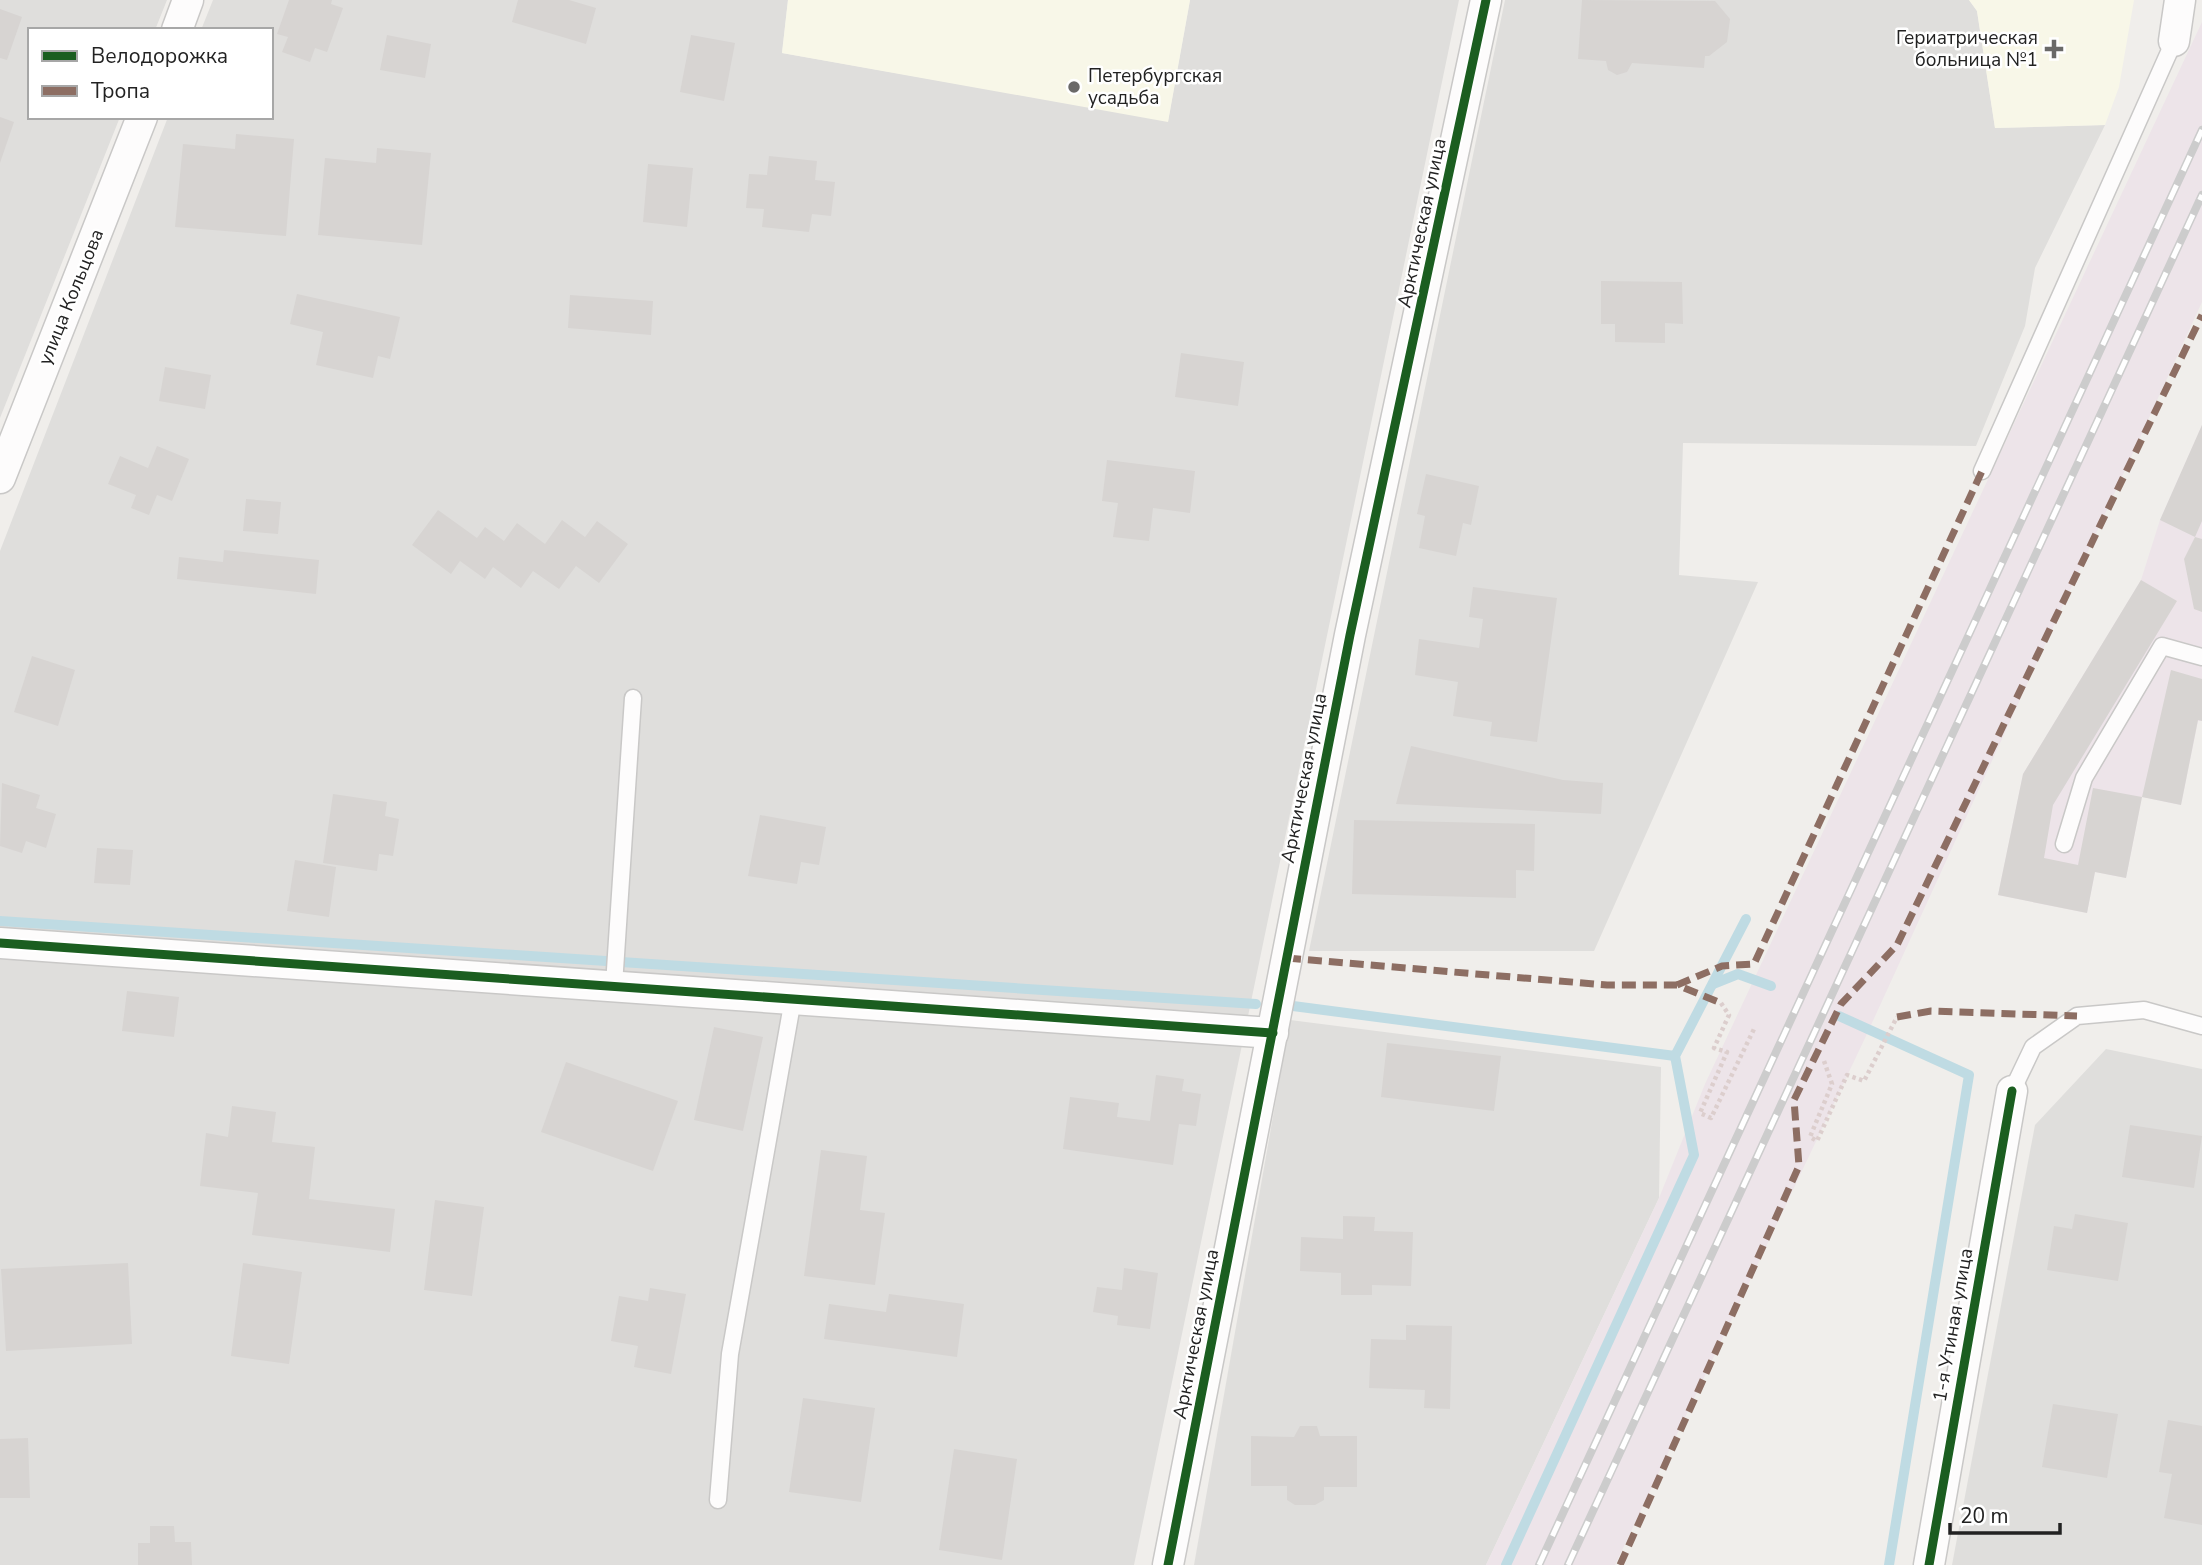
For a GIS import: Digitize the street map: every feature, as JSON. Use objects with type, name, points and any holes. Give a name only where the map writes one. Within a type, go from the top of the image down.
[{"type":"street","points":[[178,28],[188,0]]},
{"type":"street","name":"Арктическая улица","points":[[1168,1565],[1350,635],[1486,0]]},
{"type":"street","points":[[2174,41],[2180,0]]},
{"type":"street","name":"улица Кольцова","points":[[0,478],[141,119]]},
{"type":"street","points":[[0,943],[1273,1033]]},
{"type":"street","name":"1-я Утиная улица","points":[[1929,1565],[2012,1091]]},
{"type":"lane","points":[[1982,471],[2174,41]]},
{"type":"lane","points":[[2064,844],[2084,778],[2162,646],[2202,657]]},
{"type":"lane","points":[[614,985],[633,698]]},
{"type":"lane","points":[[718,1500],[730,1354],[793,999]]},
{"type":"lane","points":[[2012,1091],[2033,1047],[2077,1016],[2144,1010],[2202,1026]]},
{"type":"path","points":[[1721,1003],[1729,1015],[1714,1048],[1727,1052],[1700,1113],[1712,1118],[1754,1029]]},
{"type":"path","points":[[1824,1061],[1832,1084],[1810,1138],[1817,1141],[1847,1075],[1864,1081],[1897,1017]]},
{"type":"shaded area","points":[[0,0],[167,0],[156,28],[28,28],[28,119],[119,119],[0,418]]},
{"type":"shaded area","points":[[213,0],[788,0],[782,53],[1168,121],[1190,0],[1459,0],[1134,1565],[0,1565],[0,551],[167,119],[273,119],[273,28],[202,28]]},
{"type":"shaded area","name":"Петербургская усадьба","points":[[788,0],[1190,0],[1168,122],[782,53]]},
{"type":"shaded area","points":[[1505,0],[1969,0],[1977,11],[1995,128],[2105,125],[2035,268],[2025,326],[1976,446],[1683,443],[1679,575],[1758,582],[1594,951],[1309,951]]},
{"type":"shaded area","name":"Гериатрическая больница №1","points":[[1969,0],[2134,0],[2119,87],[2105,125],[1995,128],[1977,11]]},
{"type":"shaded area","points":[[2202,22],[2202,302],[1866,1036],[1615,1565],[1486,1565],[1659,1198],[1705,1084]]},
{"type":"shaded area","points":[[2202,425],[2202,721],[2198,721],[2181,805],[2142,797],[2126,878],[2095,872],[2087,913],[1998,895],[2023,774],[2141,580],[2160,520]]},
{"type":"shaded area","points":[[1290,1020],[1661,1067],[1659,1198],[1486,1565],[1194,1565]]},
{"type":"shaded area","points":[[2106,1049],[2202,1069],[2202,1565],[1952,1565],[2035,1125]]},
{"type":"building","points":[[289,0],[332,0],[331,4],[343,8],[327,52],[315,48],[310,62],[282,52],[288,37],[277,34]]},
{"type":"building","points":[[518,0],[569,0],[596,8],[586,44],[512,22]]},
{"type":"building","points":[[1582,0],[1715,1],[1730,19],[1727,42],[1709,56],[1705,56],[1704,68],[1632,63],[1627,72],[1617,75],[1608,70],[1606,61],[1578,59]]},
{"type":"building","points":[[0,9],[22,17],[7,60],[0,58]]},
{"type":"building","points":[[387,35],[431,44],[425,78],[380,70]]},
{"type":"building","points":[[691,35],[735,43],[724,101],[680,92]]},
{"type":"building","points":[[0,117],[14,122],[0,163]]},
{"type":"building","points":[[236,134],[294,139],[286,236],[175,227],[183,144],[235,149]]},
{"type":"building","points":[[377,148],[431,153],[422,245],[318,235],[325,158],[376,163]]},
{"type":"building","points":[[769,156],[817,161],[815,180],[835,182],[831,216],[812,214],[809,232],[762,227],[764,209],[746,208],[749,174],[767,175]]},
{"type":"building","points":[[648,164],[693,168],[687,227],[643,222]]},
{"type":"building","points":[[1601,281],[1682,282],[1683,324],[1665,323],[1665,343],[1615,342],[1615,324],[1601,324]]},
{"type":"building","points":[[297,294],[400,317],[390,359],[378,356],[373,378],[316,365],[323,332],[290,324]]},
{"type":"building","points":[[570,295],[653,301],[651,335],[568,328]]},
{"type":"building","points":[[1181,353],[1244,362],[1238,406],[1175,397]]},
{"type":"building","points":[[165,367],[211,375],[205,409],[159,401]]},
{"type":"building","points":[[2202,425],[2202,521],[2195,537],[2160,520]]},
{"type":"building","points":[[157,446],[189,459],[172,501],[157,495],[149,515],[131,508],[136,495],[108,484],[120,456],[148,468]]},
{"type":"building","points":[[1107,460],[1195,471],[1190,513],[1153,508],[1149,541],[1113,537],[1118,503],[1102,501]]},
{"type":"building","points":[[1426,474],[1479,486],[1471,525],[1463,523],[1456,556],[1419,548],[1425,516],[1417,514]]},
{"type":"building","points":[[246,499],[281,502],[278,534],[243,531]]},
{"type":"building","points":[[438,510],[477,538],[485,527],[504,541],[517,523],[545,544],[562,520],[585,537],[597,521],[628,544],[599,583],[576,566],[559,589],[533,571],[521,588],[493,567],[485,579],[460,561],[451,574],[412,545]]},
{"type":"building","points":[[2195,537],[2202,539],[2202,612],[2194,609],[2184,559]]},
{"type":"building","points":[[224,550],[319,560],[316,594],[177,579],[179,557],[223,562]]},
{"type":"building","points":[[2141,580],[2177,601],[2053,805],[2044,858],[2078,865],[2093,788],[2142,797],[2126,878],[2095,872],[2087,913],[1998,895],[2023,774]]},
{"type":"building","points":[[1473,587],[1557,598],[1537,742],[1490,736],[1492,722],[1453,716],[1458,682],[1415,675],[1419,639],[1479,648],[1483,619],[1469,617]]},
{"type":"building","points":[[32,656],[75,670],[58,726],[14,712]]},
{"type":"building","points":[[2171,670],[2202,679],[2202,721],[2198,720],[2181,805],[2142,797]]},
{"type":"building","points":[[1411,746],[1563,780],[1603,783],[1601,814],[1396,804]]},
{"type":"building","points":[[2,783],[40,795],[36,808],[56,814],[46,848],[26,841],[22,853],[0,846]]},
{"type":"building","points":[[333,794],[387,802],[385,816],[399,819],[393,856],[379,854],[377,871],[323,863]]},
{"type":"building","points":[[760,815],[826,827],[819,865],[801,862],[797,884],[748,876]]},
{"type":"building","points":[[1354,820],[1535,824],[1534,871],[1516,870],[1516,898],[1352,894]]},
{"type":"building","points":[[97,848],[133,850],[130,885],[94,883]]},
{"type":"building","points":[[295,860],[336,867],[329,917],[287,911]]},
{"type":"building","points":[[127,991],[179,997],[174,1037],[122,1031]]},
{"type":"building","points":[[714,1027],[763,1037],[743,1131],[694,1120]]},
{"type":"building","points":[[1387,1043],[1501,1056],[1494,1111],[1381,1097]]},
{"type":"building","points":[[566,1062],[678,1101],[653,1171],[541,1132]]},
{"type":"building","points":[[1156,1075],[1184,1079],[1182,1091],[1201,1094],[1196,1126],[1179,1124],[1173,1165],[1063,1149],[1070,1097],[1119,1103],[1117,1117],[1150,1121]]},
{"type":"building","points":[[232,1106],[276,1112],[272,1142],[315,1147],[309,1199],[395,1209],[390,1252],[252,1235],[258,1193],[200,1186],[206,1133],[228,1137]]},
{"type":"building","points":[[2130,1125],[2202,1136],[2194,1188],[2122,1177]]},
{"type":"building","points":[[821,1150],[867,1156],[860,1210],[885,1213],[875,1285],[804,1276]]},
{"type":"building","points":[[435,1200],[484,1207],[472,1296],[424,1290]]},
{"type":"building","points":[[2075,1214],[2128,1223],[2118,1281],[2047,1270],[2054,1226],[2072,1229]]},
{"type":"building","points":[[1343,1216],[1375,1217],[1374,1231],[1413,1232],[1411,1286],[1372,1285],[1372,1295],[1341,1295],[1341,1273],[1300,1271],[1301,1237],[1343,1239]]},
{"type":"building","points":[[128,1263],[132,1344],[6,1351],[1,1269]]},
{"type":"building","points":[[243,1263],[302,1272],[289,1364],[231,1356]]},
{"type":"building","points":[[1124,1268],[1158,1273],[1150,1329],[1117,1325],[1118,1316],[1093,1312],[1097,1287],[1122,1290]]},
{"type":"building","points":[[650,1288],[686,1294],[671,1374],[634,1367],[638,1346],[611,1341],[619,1296],[648,1301]]},
{"type":"building","points":[[889,1294],[964,1304],[957,1357],[824,1339],[829,1304],[886,1312]]},
{"type":"building","points":[[1406,1325],[1452,1326],[1450,1409],[1424,1408],[1425,1390],[1369,1388],[1371,1339],[1406,1340]]},
{"type":"building","points":[[803,1398],[875,1408],[861,1502],[789,1492]]},
{"type":"building","points":[[2053,1404],[2118,1414],[2107,1478],[2042,1467]]},
{"type":"building","points":[[2168,1420],[2202,1426],[2202,1525],[2164,1518],[2172,1474],[2159,1472]]},
{"type":"building","points":[[1300,1426],[1317,1426],[1320,1436],[1357,1436],[1357,1487],[1324,1487],[1324,1500],[1315,1505],[1295,1505],[1287,1500],[1287,1486],[1251,1486],[1251,1436],[1294,1437]]},
{"type":"building","points":[[28,1438],[30,1498],[0,1498],[0,1439]]},
{"type":"building","points":[[954,1449],[1017,1459],[1002,1560],[939,1550]]},
{"type":"building","points":[[150,1526],[174,1526],[175,1542],[191,1542],[192,1565],[138,1565],[138,1543],[150,1543]]},
{"type":"waterway","points":[[1506,1565],[1694,1155],[1675,1056],[1746,919]]},
{"type":"waterway","points":[[0,921],[1256,1004]]},
{"type":"waterway","points":[[1713,984],[1738,974],[1771,986]]},
{"type":"waterway","points":[[1293,1006],[1675,1056]]},
{"type":"waterway","points":[[1839,1016],[1969,1075],[1889,1565]]},
{"type":"railway","points":[[1539,1565],[2202,130]]},
{"type":"railway","points":[[1568,1565],[2202,195]]},
{"type":"marked path","points":[[1620,1565],[1799,1166],[1794,1100],[1841,1004],[1897,945],[2202,315]]},
{"type":"marked path","points":[[1677,985],[1722,966],[1754,964],[1982,471]]},
{"type":"marked path","points":[[1287,958],[1607,985],[1677,985],[1721,1003]]},
{"type":"marked path","points":[[1897,1017],[1931,1011],[2077,1016]]},
{"type":"cycle path","points":[[1168,1565],[1350,635],[1486,0]]},
{"type":"cycle path","points":[[0,943],[1273,1033]]},
{"type":"cycle path","points":[[1929,1565],[2012,1091]]},
{"type":"place","name":"Гериатрическая больница №1","points":[[2054,49]]},
{"type":"place","name":"Петербургская усадьба","points":[[1074,87]]}]
